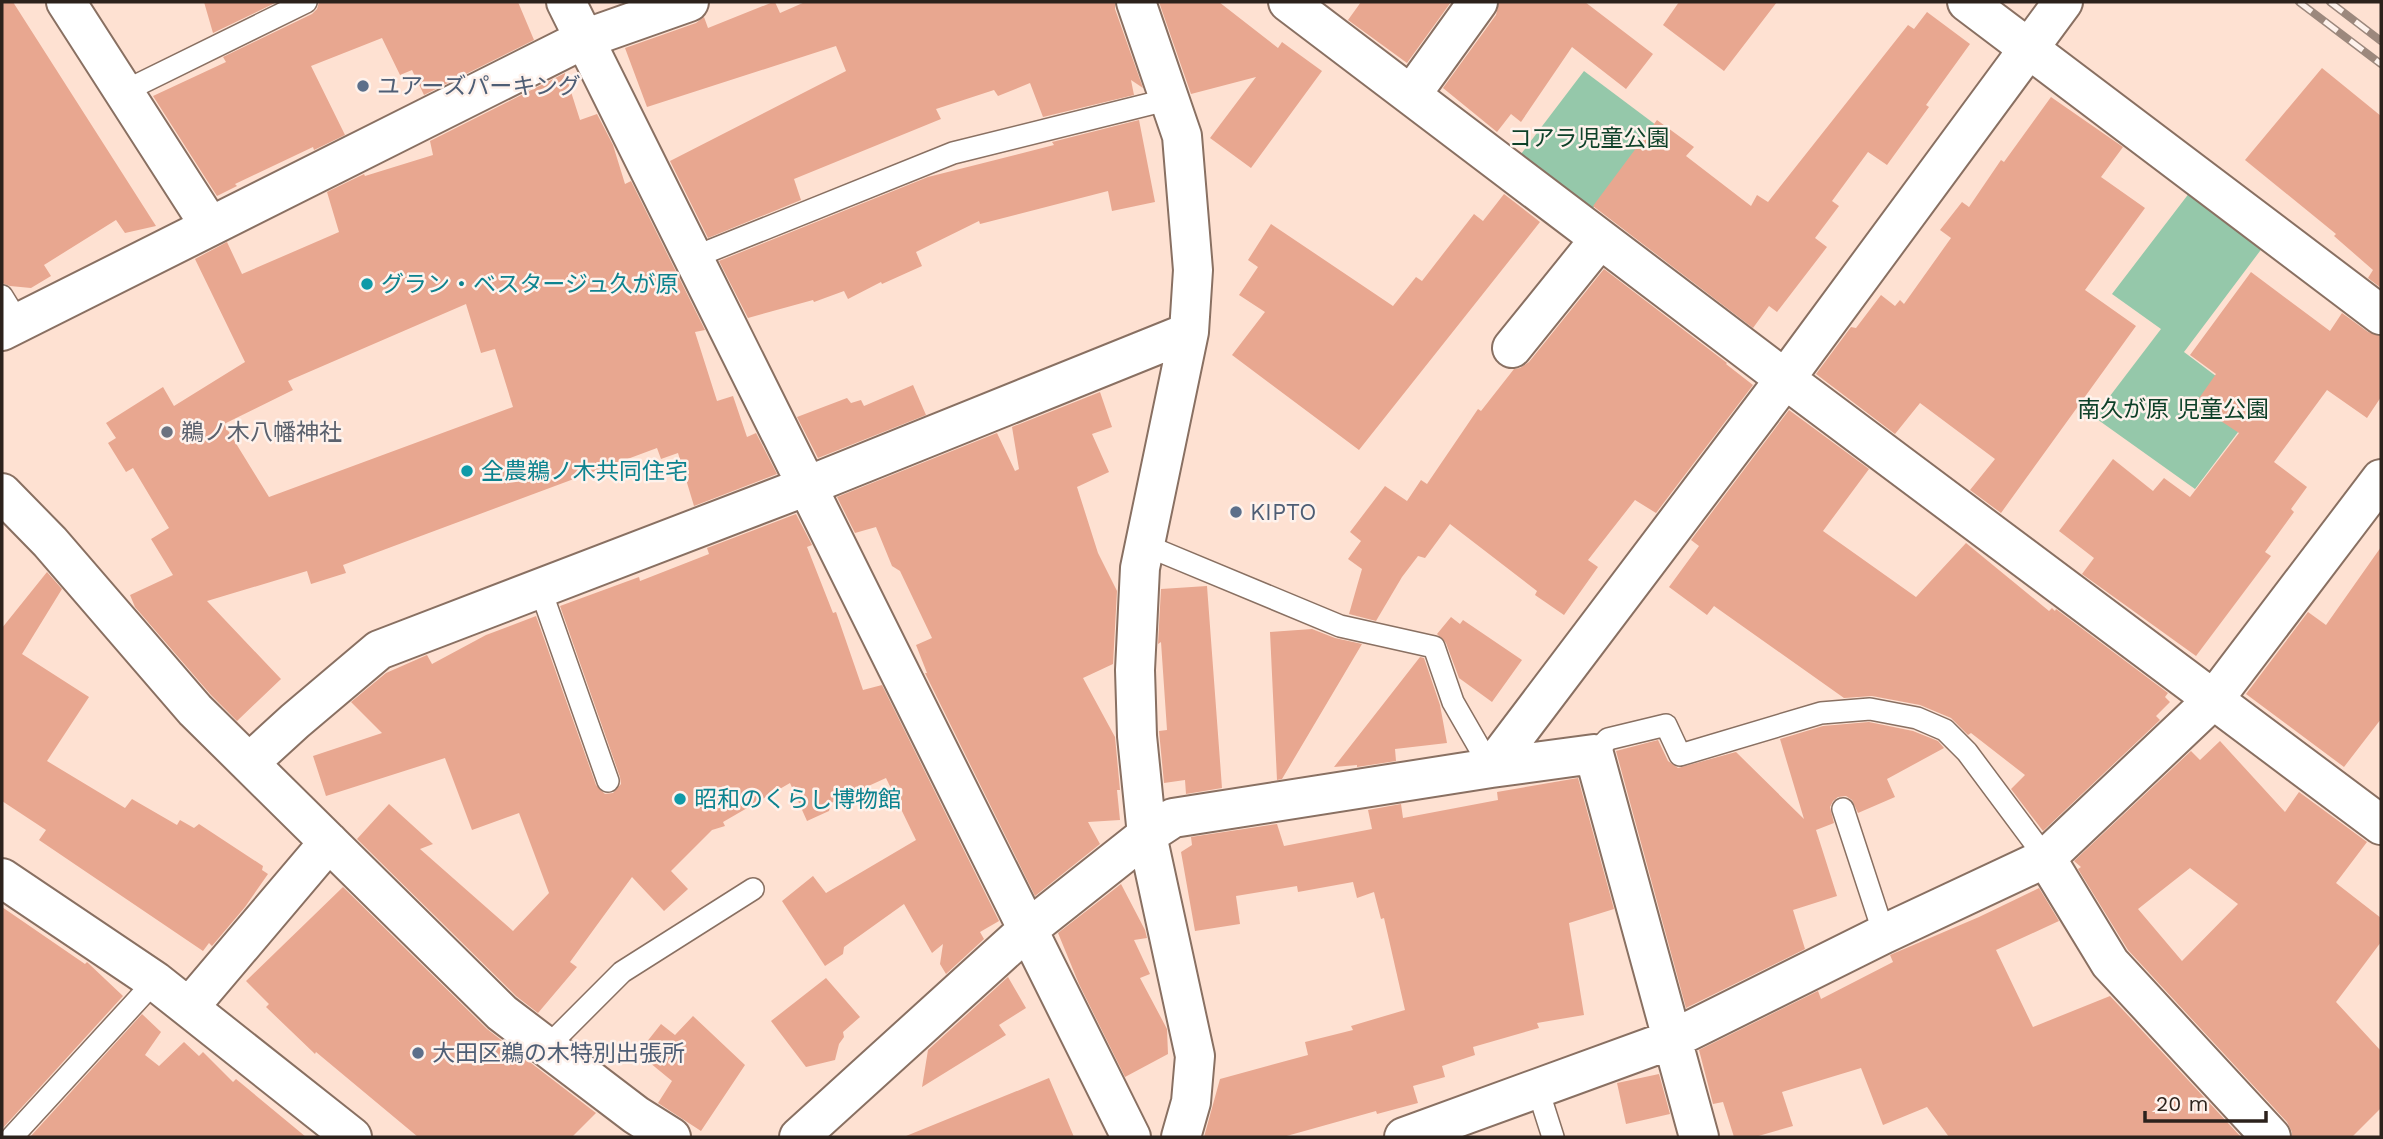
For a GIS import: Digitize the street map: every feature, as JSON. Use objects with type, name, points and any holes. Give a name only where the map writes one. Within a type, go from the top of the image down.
[{"type":"street","points":[[66,2],[210,226]]},
{"type":"street","points":[[566,2],[1131,1137]]},
{"type":"street","points":[[7,316],[210,226],[584,39],[689,2]]},
{"type":"street","points":[[1136,2],[1182,136],[1193,270],[1189,332],[1140,568],[1135,670],[1137,736],[1147,835],[1195,1056],[1191,1102],[1181,1137]]},
{"type":"street","points":[[1288,2],[1785,379],[2381,825]]},
{"type":"street","points":[[1411,95],[1478,2]]},
{"type":"street","points":[[1967,2],[2381,315]]},
{"type":"street","points":[[1491,768],[1785,379],[2063,2]]},
{"type":"street","points":[[1511,348],[1600,239]]},
{"type":"street","points":[[249,763],[295,720],[379,650],[807,486],[1189,332]]},
{"type":"street","points":[[1404,1137],[1538,1090],[1673,1038],[1884,934],[2046,859],[2214,699],[2381,479]]},
{"type":"street","points":[[2,493],[50,542],[195,710],[502,1013],[635,1115],[671,1137]]},
{"type":"street","points":[[799,1137],[1027,930],[1172,818],[1594,754],[1699,1137]]},
{"type":"street","points":[[190,1006],[329,842]]},
{"type":"street","points":[[2046,859],[2110,963],[2271,1137]]},
{"type":"street","points":[[2,878],[190,1006],[347,1136]]},
{"type":"lane","points":[[123,92],[306,2]]},
{"type":"lane","points":[[692,258],[953,153],[1170,99]]},
{"type":"lane","points":[[1145,545],[1340,626],[1434,647],[1453,702],[1491,768]]},
{"type":"lane","points":[[540,588],[608,781]]},
{"type":"lane","points":[[1594,754],[1608,739],[1666,725],[1680,755],[1821,713],[1870,709],[1917,718],[1945,730],[1967,752],[2046,859]]},
{"type":"lane","points":[[1843,809],[1884,934]]},
{"type":"lane","points":[[547,1047],[622,972],[753,889]]},
{"type":"lane","points":[[12,1137],[155,981]]},
{"type":"lane","points":[[1538,1090],[1553,1137]]},
{"type":"green space","name":"コアラ児童公園","points":[[1584,71],[1656,125],[1593,208],[1521,154]]},
{"type":"green space","name":"南久が原 児童公園","points":[[2190,192],[2263,247],[2184,352],[2257,407],[2195,489],[2094,417],[2161,329],[2112,294]]},
{"type":"building","points":[[2,2],[13,2],[156,226],[125,233],[116,220],[44,265],[51,276],[31,288],[2,283]]},
{"type":"building","points":[[204,2],[277,2],[213,33]]},
{"type":"building","points":[[319,2],[518,2],[534,40],[424,95],[412,70],[400,75],[382,38],[311,66],[345,135],[235,184],[237,186],[217,196],[153,96],[226,62],[223,57],[312,14]]},
{"type":"building","points":[[773,2],[780,13],[805,2],[1115,2],[1115,9],[1143,88],[1131,80],[1134,95],[1043,117],[1030,83],[998,96],[994,90],[936,109],[941,119],[794,179],[801,200],[708,238],[670,161],[846,71],[836,46],[647,107],[625,48],[696,23],[704,17],[708,28]]},
{"type":"building","points":[[1159,2],[1219,2],[1278,48],[1282,42],[1322,71],[1251,168],[1210,138],[1256,77],[1191,94]]},
{"type":"building","points":[[1361,2],[1451,2],[1407,63],[1348,20]]},
{"type":"building","points":[[1499,2],[1585,2],[1653,54],[1626,89],[1572,47],[1521,122],[1511,114],[1497,132],[1443,88],[1496,15]]},
{"type":"building","points":[[1679,2],[1777,2],[1724,71],[1663,25]]},
{"type":"building","points":[[1927,12],[1970,44],[1887,165],[1868,152],[1832,201],[1839,206],[1815,238],[1827,247],[1777,312],[1769,306],[1753,328],[1593,206],[1657,120],[1694,147],[1686,156],[1751,206],[1757,195],[1768,202],[1908,25],[1914,29]]},
{"type":"building","points":[[2322,68],[2381,116],[2381,288],[2368,278],[2373,270],[2334,236],[2336,234],[2245,160]]},
{"type":"building","points":[[565,73],[580,120],[597,114],[613,145],[625,184],[631,181],[705,330],[695,332],[717,401],[733,396],[747,437],[756,433],[777,474],[694,506],[678,453],[661,459],[657,448],[343,565],[346,573],[311,584],[307,571],[207,601],[281,679],[237,721],[135,607],[130,595],[173,575],[151,539],[169,528],[133,468],[126,472],[108,443],[116,438],[106,423],[163,387],[174,406],[245,362],[195,259],[227,242],[242,274],[339,232],[327,192],[364,174],[365,176],[433,155],[430,141]],"holes":[[[466,304],[481,353],[495,349],[513,407],[269,497],[224,424],[293,390],[288,381]]]},
{"type":"building","points":[[2051,97],[2123,147],[2101,177],[2145,208],[2085,290],[2136,326],[2001,513],[1970,490],[1995,459],[1920,403],[1895,434],[1816,374],[1851,327],[1856,328],[1881,295],[1895,306],[1900,300],[1904,304],[1951,238],[1940,230],[1962,202],[1969,207],[2001,160],[2004,162]]},
{"type":"building","points":[[1139,120],[1155,202],[1112,211],[1108,191],[980,224],[979,221],[916,252],[922,266],[848,299],[844,291],[814,302],[813,300],[748,318],[719,261],[928,177]]},
{"type":"building","points":[[1504,194],[1540,222],[1359,450],[1232,355],[1265,312],[1239,295],[1258,267],[1248,260],[1271,224],[1393,306],[1416,277],[1422,281],[1474,214],[1483,221]]},
{"type":"building","points":[[1604,269],[1753,385],[1656,513],[1635,500],[1588,560],[1598,567],[1564,615],[1535,595],[1537,591],[1450,524],[1425,558],[1418,556],[1376,621],[1349,614],[1362,569],[1348,559],[1361,541],[1350,532],[1385,486],[1407,501],[1421,480],[1427,484],[1478,409],[1481,411],[1514,369],[1529,362]]},
{"type":"building","points":[[2251,272],[2330,331],[2342,313],[2368,332],[2381,336],[2381,397],[2367,418],[2327,390],[2274,462],[2307,487],[2291,509],[2294,512],[2265,552],[2271,556],[2196,656],[2082,574],[2094,558],[2059,531],[2113,459],[2153,491],[2164,478],[2190,497],[2239,433],[2195,404],[2216,374],[2190,355]]},
{"type":"building","points":[[913,385],[926,415],[818,458],[797,417],[847,398],[851,403],[861,400],[864,406]]},
{"type":"building","points":[[1100,392],[1112,427],[1092,434],[1109,472],[1077,487],[1098,553],[1117,591],[1113,664],[1083,678],[1115,737],[1120,820],[1088,822],[1100,844],[1035,896],[925,673],[916,645],[932,638],[900,571],[892,566],[876,527],[855,533],[837,497],[997,433],[1015,471],[1019,469],[1012,427]]},
{"type":"building","points":[[1789,410],[1869,469],[1823,531],[1916,597],[1966,543],[2049,611],[2056,609],[2168,693],[2165,697],[2170,702],[2156,716],[2160,720],[2043,831],[2011,789],[2025,775],[1971,733],[1968,735],[1951,718],[1920,705],[1872,696],[1844,698],[1714,606],[1707,615],[1669,587],[1699,546],[1691,540]]},
{"type":"building","points":[[796,514],[812,545],[807,547],[833,613],[836,612],[863,690],[882,685],[999,921],[980,932],[984,939],[946,974],[940,964],[943,944],[932,953],[904,904],[844,947],[843,954],[825,966],[782,901],[813,876],[826,893],[916,840],[886,778],[831,803],[829,811],[807,821],[790,783],[723,822],[725,826],[712,830],[671,871],[688,889],[664,911],[632,877],[570,962],[577,967],[538,1013],[516,996],[357,839],[389,804],[433,844],[420,849],[513,931],[549,893],[519,813],[472,830],[445,758],[326,796],[313,756],[382,733],[351,702],[386,673],[427,655],[432,664],[486,635],[536,616],[596,785],[605,794],[613,793],[621,784],[620,777],[560,606],[639,577],[640,581],[709,554],[707,548]]},
{"type":"building","points":[[2381,547],[2381,719],[2344,767],[2246,694],[2308,612],[2326,625]]},
{"type":"building","points":[[47,572],[62,589],[22,654],[89,697],[47,761],[125,808],[132,799],[177,825],[180,820],[194,828],[199,824],[263,866],[262,870],[268,874],[245,907],[212,946],[209,943],[203,951],[39,840],[46,830],[2,801],[2,628]]},
{"type":"building","points":[[1207,586],[1222,788],[1186,794],[1185,780],[1164,783],[1159,731],[1167,730],[1161,642],[1158,644],[1161,589]]},
{"type":"building","points":[[1451,617],[1460,624],[1463,620],[1522,660],[1492,702],[1459,678],[1446,643],[1437,634]]},
{"type":"building","points":[[1312,629],[1362,644],[1282,779],[1277,780],[1270,632]]},
{"type":"building","points":[[1420,657],[1424,658],[1440,705],[1447,743],[1395,749],[1396,761],[1357,767],[1334,767]]},
{"type":"building","points":[[1869,722],[1913,731],[1938,741],[1944,748],[1887,779],[1895,797],[1858,813],[1852,800],[1846,796],[1833,801],[1830,807],[1834,823],[1816,830],[1837,896],[1793,910],[1805,949],[1686,1008],[1616,751],[1658,740],[1668,761],[1678,768],[1736,752],[1804,819],[1780,739],[1823,726]]},
{"type":"building","points":[[2220,741],[2285,812],[2299,792],[2367,842],[2336,883],[2381,918],[2381,942],[2336,1002],[2381,1051],[2381,1108],[2352,1137],[2292,1137],[2287,1122],[2128,950],[2078,869],[2081,867],[2074,861],[2191,751],[2200,760]],"holes":[[[2190,868],[2238,904],[2182,961],[2138,909]]]},
{"type":"building","points":[[1578,778],[1614,909],[1569,923],[1584,1015],[1537,1023],[1539,1028],[1473,1047],[1475,1055],[1442,1066],[1445,1077],[1413,1086],[1418,1103],[1377,1114],[1376,1111],[1283,1137],[1204,1137],[1220,1079],[1308,1055],[1305,1042],[1353,1030],[1351,1026],[1405,1010],[1384,918],[1381,919],[1374,892],[1357,898],[1353,882],[1298,892],[1297,886],[1236,896],[1240,924],[1195,931],[1181,852],[1192,845],[1191,837],[1277,824],[1284,846],[1372,829],[1368,810],[1401,804],[1403,818],[1498,800],[1497,792]]},
{"type":"building","points":[[1121,884],[1145,930],[1147,938],[1134,940],[1150,974],[1140,978],[1167,1029],[1168,1054],[1125,1077],[1079,984],[1058,933]]},
{"type":"building","points":[[343,887],[487,1029],[596,1113],[572,1137],[418,1137],[316,1052],[315,1054],[266,1007],[269,1004],[246,981]]},
{"type":"building","points":[[2039,888],[2059,921],[1996,950],[2033,1027],[2110,996],[2241,1137],[1949,1137],[1927,1107],[1883,1125],[1861,1068],[1782,1092],[1793,1126],[1755,1137],[1734,1137],[1723,1102],[1713,1104],[1699,1050],[1818,991],[1821,999],[1893,962],[1890,955]]},
{"type":"building","points":[[2,907],[85,964],[87,962],[123,996],[2,1129]]},
{"type":"building","points":[[1008,977],[1026,1008],[999,1025],[1006,1035],[922,1087],[928,1050]]},
{"type":"building","points":[[826,978],[860,1017],[843,1032],[844,1037],[839,1044],[835,1060],[806,1067],[771,1021]]},
{"type":"building","points":[[142,1014],[161,1032],[145,1055],[159,1066],[184,1042],[199,1056],[203,1052],[233,1082],[236,1079],[306,1137],[30,1137]]},
{"type":"building","points":[[693,1016],[745,1065],[701,1131],[658,1103],[672,1081],[638,1053],[661,1024],[675,1035]]},
{"type":"building","points":[[1659,1074],[1670,1114],[1626,1124],[1617,1083]]},
{"type":"building","points":[[1049,1078],[1074,1137],[906,1137],[906,1136]]},
{"type":"railway","points":[[2299,2],[2381,64]]},
{"type":"railway","points":[[2330,2],[2381,41]]},
{"type":"place","name":"ユアーズパーキング","points":[[363,86]]},
{"type":"place","name":"グラン・ベスタージュ久が原","points":[[367,284]]},
{"type":"place","name":"鵜ノ木八幡神社","points":[[167,432]]},
{"type":"place","name":"全農鵜ノ木共同住宅","points":[[467,471]]},
{"type":"place","name":"KIPTO","points":[[1236,512]]},
{"type":"place","name":"昭和のくらし博物館","points":[[680,799]]},
{"type":"place","name":"大田区鵜の木特別出張所","points":[[418,1053]]}]
